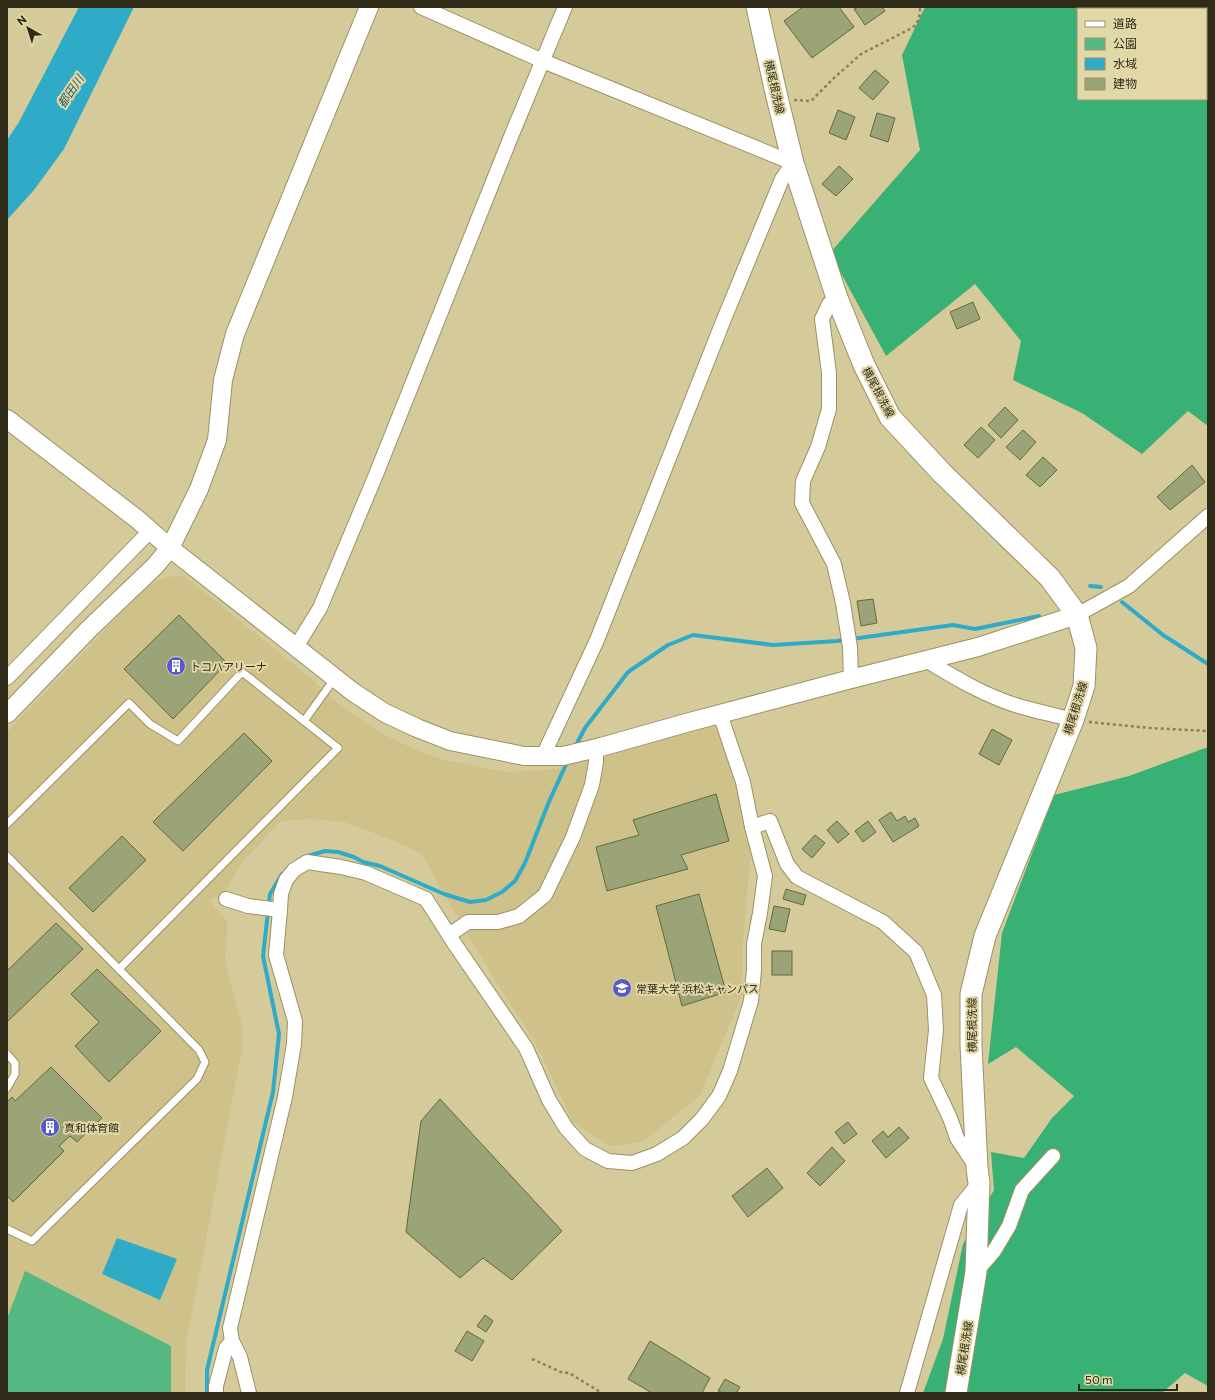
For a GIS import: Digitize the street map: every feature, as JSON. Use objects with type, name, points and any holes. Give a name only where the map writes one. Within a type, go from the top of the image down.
[{"type":"main road","name":"横尾根洗線","points":[[757,7],[793,164],[837,298],[864,365],[890,417],[942,473],[1050,578],[1077,614],[1086,648],[1084,686],[1073,720],[985,936],[971,994],[971,1045],[978,1175],[976,1272],[956,1393]]},
{"type":"street","points":[[7,714],[89,629],[155,566],[170,548],[199,489],[218,440],[223,380],[236,334],[369,7]]},
{"type":"street","points":[[421,7],[543,61],[793,164],[782,179],[724,319],[597,640],[543,756]]},
{"type":"street","points":[[296,647],[320,608],[375,477],[507,146],[565,7]]},
{"type":"street","points":[[837,298],[829,304],[822,319],[829,373],[829,409],[818,447],[803,481],[802,503],[834,564],[843,603],[850,647],[851,679]]},
{"type":"street","points":[[7,419],[353,692],[385,713],[450,741],[524,756],[564,756],[596,748],[851,679],[978,647],[1077,614],[1130,586],[1208,516]]},
{"type":"street","points":[[7,678],[150,531]]},
{"type":"street","points":[[926,660],[958,680],[999,698],[1022,707],[1073,720]]},
{"type":"street","points":[[249,1393],[240,1357],[232,1341],[230,1328],[285,1097],[294,1044],[295,1021],[276,955],[276,910],[286,880],[294,870],[307,862],[341,867],[366,873],[426,899],[526,1048],[549,1100],[566,1128],[585,1149],[608,1161],[632,1163],[657,1154],[683,1138],[702,1119],[719,1096],[730,1071],[751,1001],[754,970],[754,944],[765,876],[752,827],[743,782],[720,714]]},
{"type":"street","points":[[449,935],[468,922],[498,922],[519,916],[545,895],[573,837],[592,786],[596,762],[596,748]]},
{"type":"street","points":[[752,827],[770,821],[787,864],[797,876],[883,922],[916,952],[934,995],[936,1030],[931,1078],[950,1118],[957,1138],[978,1175],[961,1204],[907,1393]]},
{"type":"street","points":[[226,899],[248,906],[276,910]]},
{"type":"street","points":[[976,1272],[994,1251],[1010,1226],[1022,1190],[1053,1156]]},
{"type":"street","points":[[216,1393],[216,1386],[226,1348],[232,1341]]},
{"type":"lane","points":[[7,824],[129,703],[150,724],[178,741],[242,672],[338,748],[119,969]]},
{"type":"lane","points":[[304,721],[335,678]]},
{"type":"lane","points":[[7,856],[199,1050],[205,1062],[196,1079],[32,1241],[7,1229]]},
{"type":"lane","points":[[7,1054],[15,1063],[15,1074],[7,1088]]},
{"type":"path","points":[[776,93],[792,100],[811,101],[861,54],[912,28],[917,23],[920,16],[920,7]]},
{"type":"path","points":[[1073,720],[1150,728],[1208,731]]},
{"type":"path","points":[[532,1359],[569,1374],[602,1393]]},
{"type":"shaded area","name":"常葉大学 浜松キャンパス","points":[[179,576],[187,578],[314,681],[331,698],[381,733],[416,750],[448,761],[507,772],[555,769],[717,725],[752,839],[743,942],[742,995],[700,1095],[643,1142],[610,1146],[573,1122],[536,1044],[473,944],[421,853],[390,839],[344,822],[312,819],[281,821],[247,857],[231,880],[226,892],[209,900],[228,923],[225,961],[242,1025],[243,1044],[186,1345],[185,1393],[7,1393],[7,732],[149,584],[167,577]]},
{"type":"green space","points":[[925,7],[1208,7],[1208,426],[1188,411],[1142,454],[1082,413],[1013,380],[1021,341],[975,284],[886,356],[830,253],[920,150],[902,55]]},
{"type":"green space","points":[[1208,747],[1208,1386],[1185,1373],[1162,1393],[923,1393],[943,1339],[963,1244],[994,1190],[991,1152],[1024,1158],[1052,1118],[1074,1096],[1016,1047],[988,1064],[1002,933],[1054,795],[1129,776]]},
{"type":"green space","points":[[25,1271],[171,1346],[171,1393],[7,1393],[7,1319]]},
{"type":"water","name":"都田川","points":[[79,7],[134,7],[64,149],[34,190],[7,220],[7,140],[19,122]]},
{"type":"water","points":[[117,1238],[177,1259],[160,1300],[102,1274]]},
{"type":"building","points":[[803,7],[839,7],[854,27],[812,58],[784,21]]},
{"type":"building","points":[[858,7],[882,7],[885,11],[865,25],[854,9]]},
{"type":"building","points":[[875,70],[889,82],[873,100],[859,88]]},
{"type":"building","points":[[838,110],[855,117],[846,140],[829,133]]},
{"type":"building","points":[[877,113],[895,118],[888,142],[870,136]]},
{"type":"building","points":[[839,166],[853,179],[836,196],[822,184]]},
{"type":"building","points":[[973,302],[980,319],[957,329],[950,312]]},
{"type":"building","points":[[1005,407],[1018,420],[1001,438],[988,425]]},
{"type":"building","points":[[981,427],[995,440],[978,458],[964,445]]},
{"type":"building","points":[[1023,430],[1036,442],[1020,460],[1006,447]]},
{"type":"building","points":[[1043,457],[1057,470],[1040,487],[1026,475]]},
{"type":"building","points":[[1192,465],[1205,482],[1170,510],[1157,497]]},
{"type":"building","points":[[873,599],[877,623],[861,626],[857,601]]},
{"type":"building","name":"トコハアリーナ","points":[[179,615],[227,663],[173,719],[124,669]]},
{"type":"building","points":[[992,729],[1012,740],[999,765],[979,754]]},
{"type":"building","points":[[244,733],[272,761],[183,851],[153,822]]},
{"type":"building","points":[[716,794],[729,841],[681,855],[688,869],[607,891],[596,847],[639,835],[633,820]]},
{"type":"building","points":[[891,812],[897,821],[905,816],[908,822],[915,818],[919,826],[893,842],[879,820]]},
{"type":"building","points":[[837,821],[849,834],[838,843],[827,830]]},
{"type":"building","points":[[868,821],[876,832],[863,842],[855,831]]},
{"type":"building","points":[[815,835],[825,843],[812,858],[802,849]]},
{"type":"building","points":[[122,836],[146,860],[93,912],[69,888]]},
{"type":"building","points":[[786,889],[806,895],[803,905],[783,899]]},
{"type":"building","points":[[699,894],[726,992],[682,1006],[656,906]]},
{"type":"building","points":[[774,906],[790,909],[785,932],[769,929]]},
{"type":"building","points":[[56,923],[83,949],[7,1022],[7,971]]},
{"type":"building","points":[[772,951],[792,951],[792,975],[772,975]]},
{"type":"building","points":[[97,969],[161,1031],[109,1082],[75,1046],[99,1022],[71,994]]},
{"type":"building","name":"真和体育館","points":[[51,1067],[102,1118],[77,1142],[70,1136],[59,1146],[64,1151],[13,1202],[7,1196],[7,1102],[12,1097],[15,1101]]},
{"type":"building","points":[[440,1099],[562,1231],[512,1280],[483,1258],[460,1278],[406,1232],[421,1121]]},
{"type":"building","points":[[848,1122],[857,1134],[844,1144],[835,1132]]},
{"type":"building","points":[[899,1127],[909,1138],[886,1158],[872,1141],[883,1131],[888,1137]]},
{"type":"building","points":[[832,1147],[845,1161],[820,1186],[807,1173]]},
{"type":"building","points":[[767,1168],[783,1188],[748,1217],[732,1196]]},
{"type":"building","points":[[485,1315],[493,1321],[486,1332],[477,1326]]},
{"type":"building","points":[[467,1331],[484,1341],[472,1361],[455,1351]]},
{"type":"building","points":[[650,1341],[710,1378],[702,1393],[652,1393],[628,1379]]},
{"type":"building","points":[[725,1379],[740,1387],[736,1393],[723,1393],[718,1391]]},
{"type":"waterway","points":[[1090,586],[1101,587]]},
{"type":"waterway","points":[[1122,602],[1163,635],[1208,664]]},
{"type":"waterway","points":[[575,747],[585,728],[628,672],[668,645],[693,635],[773,645],[837,641],[953,625],[975,629],[1039,616]]},
{"type":"waterway","points":[[304,857],[325,851],[338,852],[354,857],[363,862],[380,866],[444,894],[470,902],[486,900],[502,892],[515,881],[525,863],[548,804],[568,760]]},
{"type":"waterway","points":[[207,1393],[207,1370],[273,1092],[279,1034],[263,956],[270,894],[282,874]]},
{"type":"place","name":"トコハアリーナ","points":[[176,666]]},
{"type":"place","name":"常葉大学 浜松キャンパス","points":[[622,988]]},
{"type":"place","name":"真和体育館","points":[[50,1127]]}]
